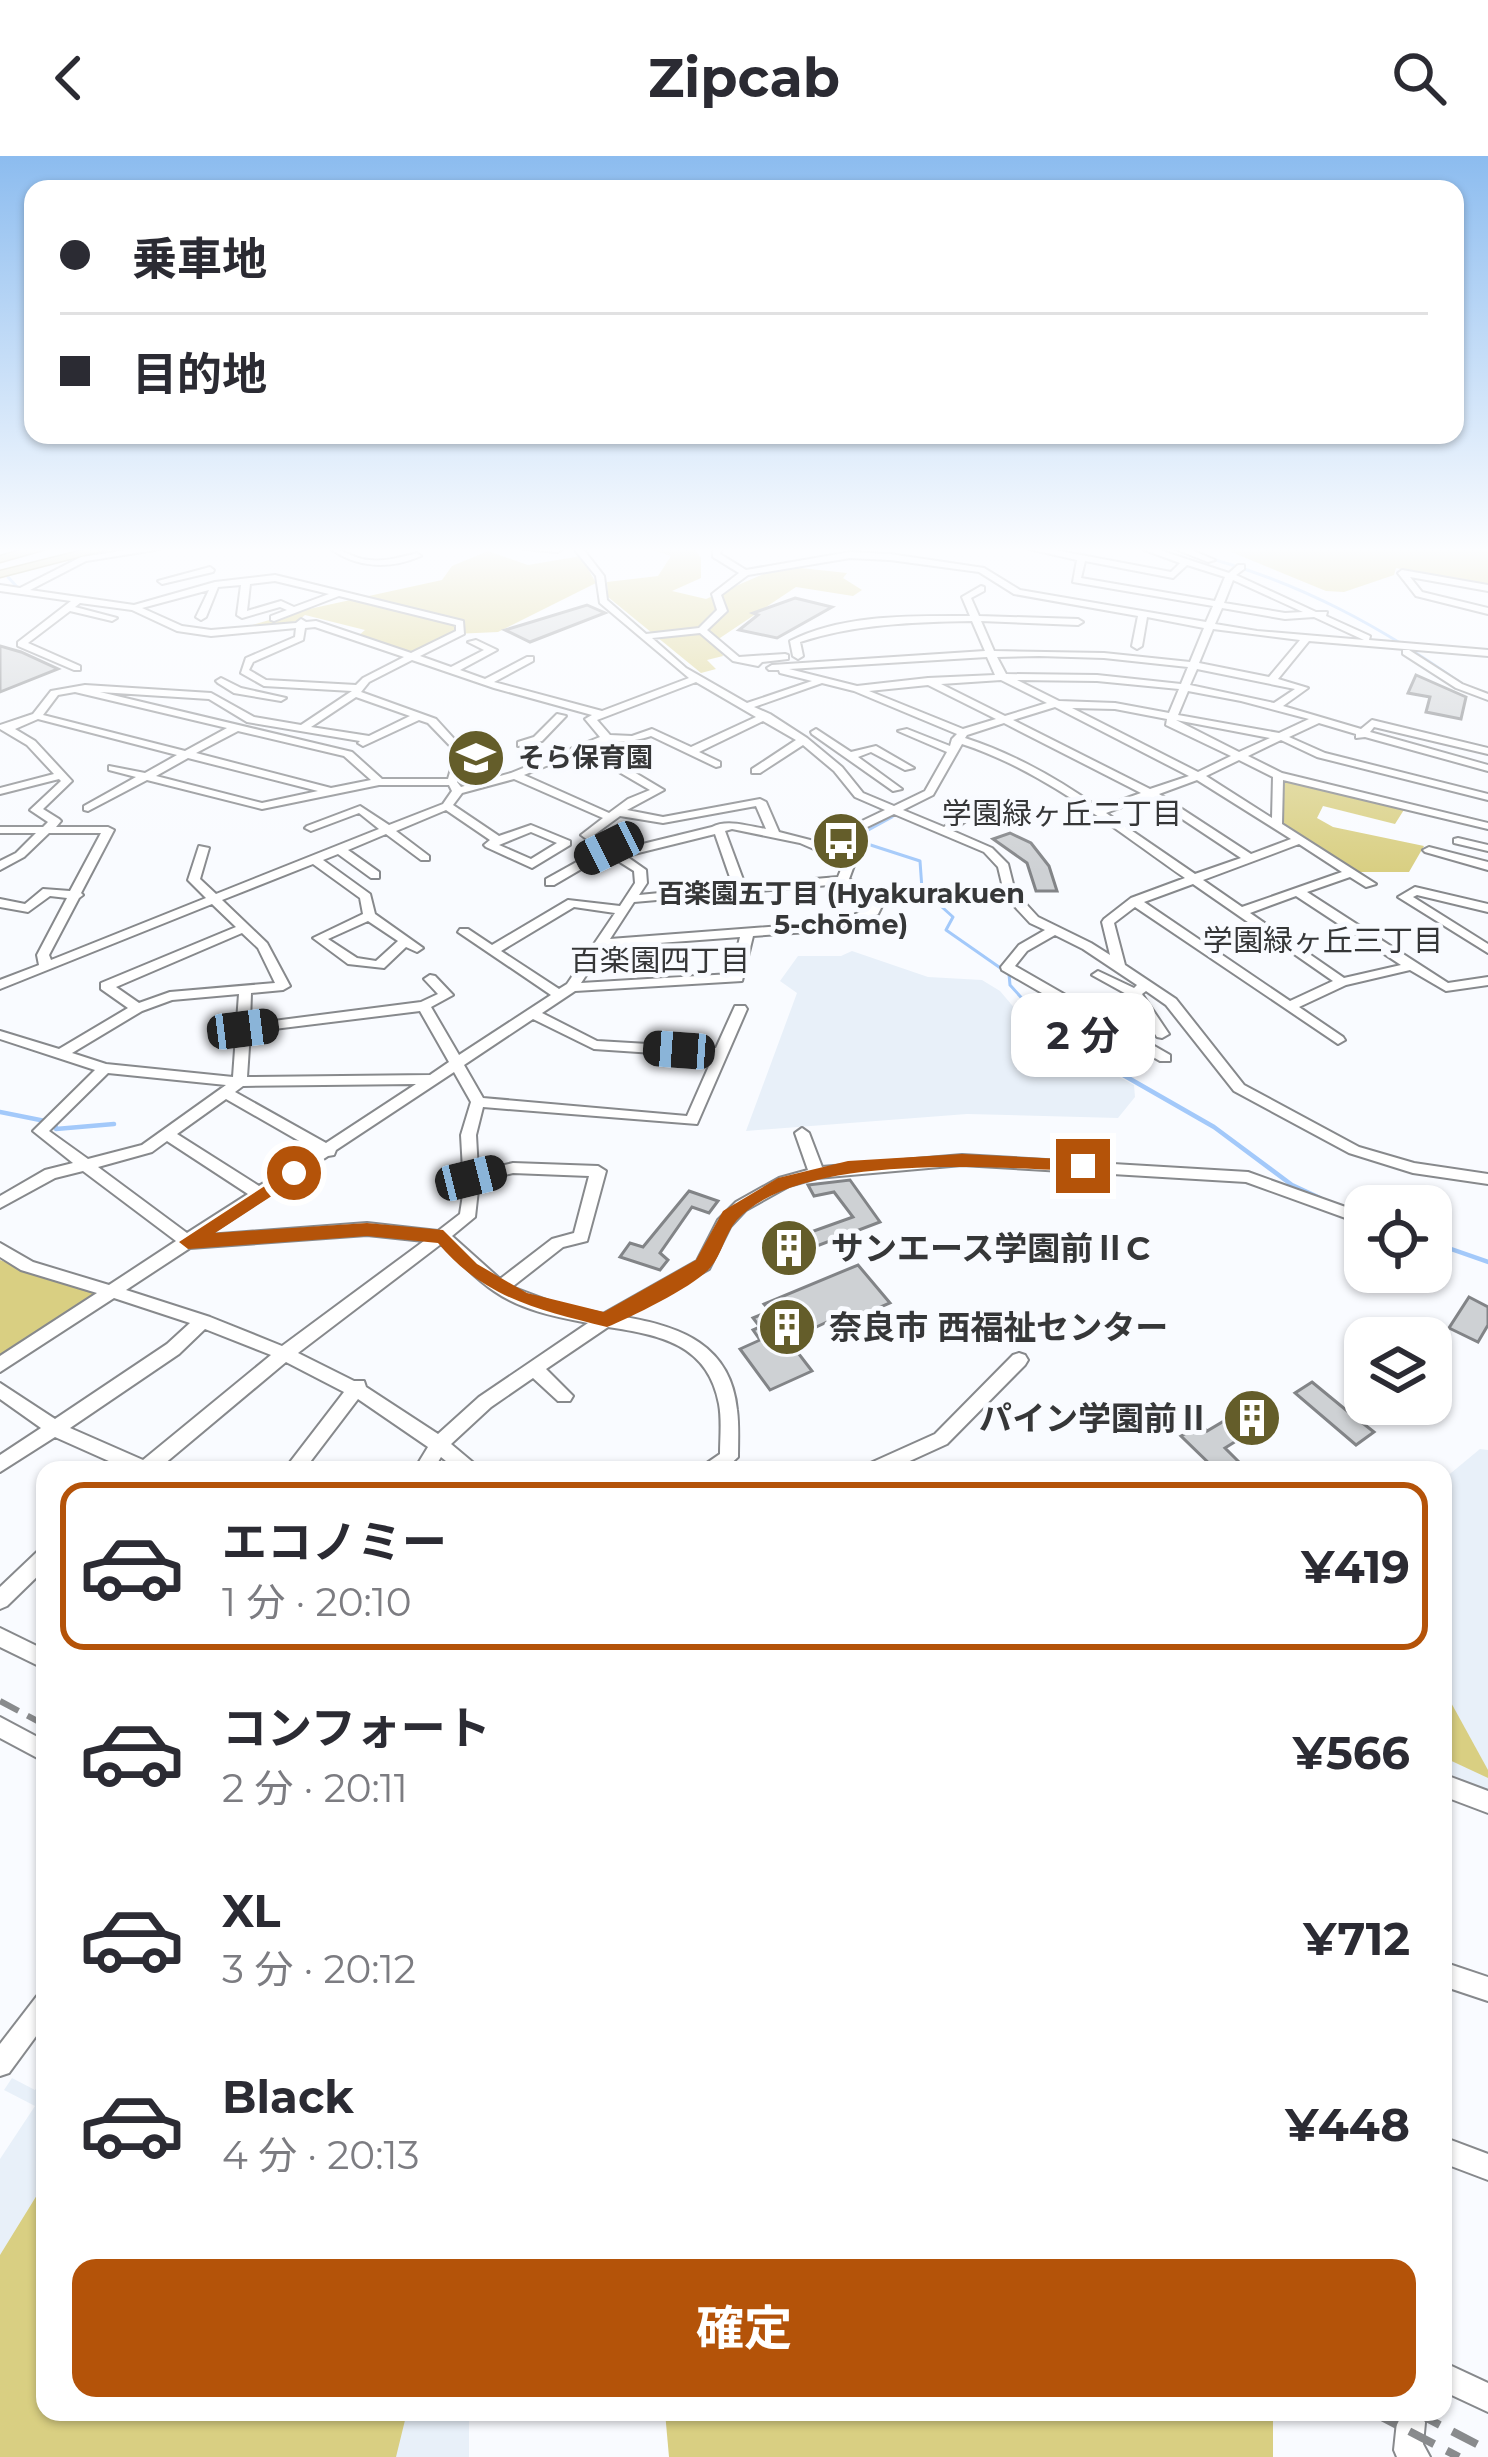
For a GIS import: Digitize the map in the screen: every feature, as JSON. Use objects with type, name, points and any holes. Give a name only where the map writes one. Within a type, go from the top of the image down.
[{"type":"street","points":[[49,656],[77,668]]},
{"type":"street","points":[[200,688],[244,671],[249,660],[257,656]]},
{"type":"street","points":[[305,726],[411,656]]},
{"type":"street","points":[[413,656],[602,714]]},
{"type":"street","points":[[453,670],[480,656]]},
{"type":"street","points":[[672,656],[697,677],[803,740],[838,769],[859,795],[988,850],[1004,866],[1009,893],[1034,920],[1119,968],[1141,989],[1162,1034]]},
{"type":"street","points":[[733,656],[750,660],[793,656]]},
{"type":"street","points":[[772,668],[887,656]]},
{"type":"street","points":[[993,656],[1000,676],[1198,776],[1278,821],[1299,840],[1370,884]]},
{"type":"street","points":[[1184,656],[1194,657]]},
{"type":"street","points":[[1191,656],[1303,688],[1275,707]]},
{"type":"street","points":[[1273,680],[1292,656]]},
{"type":"street","points":[[1417,656],[1459,686],[1488,697]]},
{"type":"street","points":[[1194,657],[1170,723],[1278,775],[1488,826]]},
{"type":"street","points":[[486,682],[530,659]]},
{"type":"street","points":[[750,660],[857,689],[957,740]]},
{"type":"street","points":[[0,986],[446,806],[461,752],[442,730],[355,690],[264,683],[244,671]]},
{"type":"street","points":[[857,689],[1000,676],[1184,687],[1275,707],[1360,736],[1488,768]]},
{"type":"street","points":[[607,738],[590,718],[697,677]]},
{"type":"street","points":[[221,681],[238,691],[281,698]]},
{"type":"street","points":[[745,707],[819,681]]},
{"type":"street","points":[[928,681],[1153,795],[1251,859]]},
{"type":"street","points":[[88,808],[232,730],[258,721],[293,683]]},
{"type":"street","points":[[37,716],[55,693],[142,688],[212,696],[258,721],[369,739]]},
{"type":"street","points":[[75,689],[348,754],[379,782]]},
{"type":"street","points":[[401,709],[420,699]]},
{"type":"street","points":[[818,847],[929,794],[957,740],[1052,704],[1174,713],[1282,737],[1321,755],[1488,797]]},
{"type":"street","points":[[4,727],[37,716],[333,791]]},
{"type":"street","points":[[348,754],[418,716]]},
{"type":"street","points":[[522,743],[561,716]]},
{"type":"street","points":[[692,751],[766,716]]},
{"type":"street","points":[[1098,812],[1198,776],[1318,719]]},
{"type":"street","points":[[1360,736],[1372,723],[1488,751]]},
{"type":"street","points":[[0,866],[55,821],[36,810],[66,785],[61,775],[4,727]]},
{"type":"street","points":[[0,1365],[565,991],[641,883],[640,870],[587,836],[658,790],[550,727]]},
{"type":"street","points":[[904,731],[1003,754],[1098,812],[1342,982]]},
{"type":"street","points":[[113,768],[262,806],[379,782],[455,786],[515,775],[607,738],[633,740],[652,732],[716,764]]},
{"type":"street","points":[[817,732],[897,790]]},
{"type":"street","points":[[756,771],[803,740]]},
{"type":"street","points":[[838,769],[872,748],[909,768]]},
{"type":"street","points":[[1407,805],[1438,758]]},
{"type":"street","points":[[0,791],[61,775]]},
{"type":"street","points":[[515,775],[613,815],[663,820],[760,802],[774,834]]},
{"type":"street","points":[[1278,775],[1278,821]]},
{"type":"street","points":[[446,806],[498,840]]},
{"type":"street","points":[[945,832],[976,808]]},
{"type":"street","points":[[311,827],[360,809],[425,858]]},
{"type":"street","points":[[550,881],[614,851],[718,827],[774,834],[850,860],[843,880]]},
{"type":"street","points":[[718,827],[741,892]]},
{"type":"street","points":[[531,828],[566,843],[532,864],[490,845],[498,840],[531,828]]},
{"type":"street","points":[[0,830],[42,834],[108,830],[43,955],[46,967]]},
{"type":"street","points":[[1119,968],[1108,922],[1135,901],[1299,840]]},
{"type":"street","points":[[1457,841],[1488,848]]},
{"type":"street","points":[[64,1052],[137,1008],[170,996],[244,994],[283,986],[276,964],[245,927],[194,880],[203,848]]},
{"type":"street","points":[[339,849],[375,874]]},
{"type":"street","points":[[1430,850],[1488,866]]},
{"type":"street","points":[[314,859],[366,897],[369,916],[411,944],[379,965],[353,961],[319,938],[369,916]]},
{"type":"street","points":[[1243,911],[1352,872]]},
{"type":"street","points":[[490,951],[572,903],[626,905],[843,880],[877,904],[874,911],[836,926],[600,944]]},
{"type":"street","points":[[1488,908],[1414,891],[1404,897],[1488,950]]},
{"type":"street","points":[[0,903],[28,908],[47,892],[77,895]]},
{"type":"street","points":[[1298,892],[1447,987],[1488,981]]},
{"type":"street","points":[[1135,901],[1338,1040]]},
{"type":"street","points":[[137,1008],[106,986],[245,927]]},
{"type":"street","points":[[1055,930],[1023,948],[1007,967],[1165,1058]]},
{"type":"street","points":[[464,932],[565,991],[737,978],[747,934]]},
{"type":"street","points":[[111,941],[142,970]]},
{"type":"street","points":[[1292,1006],[1342,982],[1412,966]]},
{"type":"street","points":[[1098,976],[1171,1002],[1239,1088],[1354,1150],[1412,1168],[1488,1179]]},
{"type":"street","points":[[243,1029],[424,1006],[446,995],[430,979]]},
{"type":"street","points":[[0,1203],[50,1174],[131,1154],[168,1136],[240,1082],[244,994]]},
{"type":"street","points":[[424,1006],[478,1102]]},
{"type":"street","points":[[478,1102],[692,1120],[740,1010]]},
{"type":"street","points":[[533,1012],[594,1045],[721,1053]]},
{"type":"street","points":[[0,1035],[105,1068],[240,1082],[432,1079]]},
{"type":"street","points":[[105,1068],[40,1131],[188,1242],[367,1229],[443,1237],[470,1268],[500,1287],[559,1311],[669,1334],[714,1361],[726,1385],[731,1415],[728,1457],[722,1461]]},
{"type":"street","points":[[226,1093],[329,1151]]},
{"type":"street","points":[[155,1461],[288,1351],[467,1217],[475,1195],[466,1128],[478,1102]]},
{"type":"street","points":[[802,1133],[817,1173]]},
{"type":"street","points":[[168,1136],[260,1194]]},
{"type":"street","points":[[429,1461],[440,1443],[533,1367],[703,1265],[724,1224],[741,1206],[784,1182],[817,1173],[962,1160],[1248,1177],[1344,1212]]},
{"type":"street","points":[[471,1178],[513,1168],[598,1171],[581,1237],[558,1243],[500,1287]]},
{"type":"street","points":[[0,1250],[27,1266],[288,1351],[358,1386],[460,1461]]},
{"type":"street","points":[[0,1466],[173,1349],[202,1322]]},
{"type":"street","points":[[892,1461],[941,1439],[1019,1360]]},
{"type":"street","points":[[533,1367],[564,1396]]},
{"type":"street","points":[[300,1461],[358,1386]]},
{"type":"street","points":[[0,1390],[55,1429],[124,1461]]},
{"type":"street","points":[[0,1600],[36,1566]]},
{"type":"street","points":[[0,1637],[36,1655]]},
{"type":"street","points":[[0,1727],[36,1747]]},
{"type":"street","points":[[1452,1788],[1488,1802]]},
{"type":"street","points":[[1452,1977],[1488,1989]]},
{"type":"street","points":[[0,2064],[36,2016]]},
{"type":"street","points":[[1452,2154],[1488,2168]]},
{"type":"street","points":[[1452,2380],[1488,2398]]},
{"type":"street","points":[[1411,2421],[1408,2450],[1416,2457]]},
{"type":"shaded area","points":[[681,656],[721,656],[707,660],[716,669],[701,673]]},
{"type":"shaded area","points":[[1278,775],[1407,805],[1395,824],[1323,806],[1317,818],[1333,827],[1424,846],[1409,872],[1352,872],[1278,822]]},
{"type":"shaded area","points":[[852,951],[928,977],[982,980],[1000,991],[1033,1030],[1134,1085],[1135,1097],[1118,1118],[967,1114],[746,1131],[797,993],[780,981],[798,956],[841,956]]},
{"type":"shaded area","points":[[0,1260],[95,1294],[95,1297],[0,1356]]},
{"type":"shaded area","points":[[1480,1449],[1488,1450],[1488,1793],[1452,1779],[1452,1472]]},
{"type":"shaded area","points":[[1452,1704],[1488,1770],[1488,1778],[1452,1761]]},
{"type":"shaded area","points":[[12,2078],[35,2090],[36,2421],[469,2421],[469,2457],[0,2457],[0,2159],[35,2106],[4,2090]]},
{"type":"shaded area","points":[[36,2197],[36,2421],[405,2421],[396,2457],[0,2457],[0,2255]]},
{"type":"shaded area","points":[[666,2421],[1273,2421],[1273,2457],[669,2457]]},
{"type":"building","points":[[0,656],[31,656],[58,669],[0,692]]},
{"type":"building","points":[[1416,675],[1466,697],[1461,719],[1426,712],[1430,697],[1408,693]]},
{"type":"building","points":[[1010,833],[1031,843],[1049,866],[1057,891],[1036,891],[1027,863],[993,839]]},
{"type":"building","points":[[850,1180],[880,1222],[780,1260],[769,1247],[853,1217],[834,1192],[814,1196],[808,1185]]},
{"type":"building","points":[[689,1191],[718,1201],[709,1213],[692,1207],[660,1253],[668,1260],[660,1270],[620,1257],[630,1243],[643,1247]]},
{"type":"building","name":"奈良市 西福祉センター","points":[[858,1265],[890,1303],[832,1328],[827,1322],[810,1330],[805,1345],[795,1349],[812,1371],[770,1390],[740,1349],[760,1340],[753,1330],[760,1327],[753,1318],[770,1311],[764,1304]]},
{"type":"building","points":[[1469,1297],[1488,1307],[1488,1325],[1478,1342],[1452,1329]]},
{"type":"building","points":[[1312,1382],[1344,1408],[1344,1425],[1365,1425],[1374,1432],[1356,1445],[1295,1393]]},
{"type":"building","points":[[1261,1399],[1276,1416],[1225,1448],[1238,1461],[1207,1461],[1181,1436],[1201,1425],[1207,1431]]},
{"type":"waterway","points":[[1421,656],[1462,684]]},
{"type":"waterway","points":[[892,817],[852,839],[920,861],[922,889],[953,917],[946,930],[1009,974],[1010,985],[1056,1036],[1082,1051]]},
{"type":"waterway","points":[[1076,1048],[1214,1127],[1292,1185],[1320,1198]]},
{"type":"waterway","points":[[0,1112],[55,1123],[56,1129],[114,1124]]},
{"type":"waterway","points":[[1452,1249],[1488,1262]]},
{"type":"railway","points":[[0,1701],[36,1720]]},
{"type":"railway","points":[[1389,2421],[1459,2457]]},
{"type":"railway","points":[[1432,2421],[1488,2450]]},
{"type":"place","name":"そら保育園","points":[[476,758]]},
{"type":"place","name":"百楽園五丁目 (Hyakurakuen 5-chōme)","points":[[841,841]]},
{"type":"place","name":"サンエース学園前ⅡC","points":[[789,1248]]},
{"type":"place","name":"奈良市 西福祉センター","points":[[787,1327]]},
{"type":"place","name":"パイン学園前Ⅱ","points":[[1252,1418]]},
{"type":"district","name":"学園緑ヶ丘二丁目","points":[[1062,814]]},
{"type":"district","name":"学園緑ヶ丘三丁目","points":[[1323,941]]},
{"type":"district","name":"百楽園四丁目","points":[[660,961]]},
{"type":"route","points":[[294,1173],[188,1242],[367,1229],[443,1237],[470,1268],[521,1299],[607,1319],[703,1265],[730,1216],[784,1182],[848,1167],[962,1160],[1083,1166]]}]
